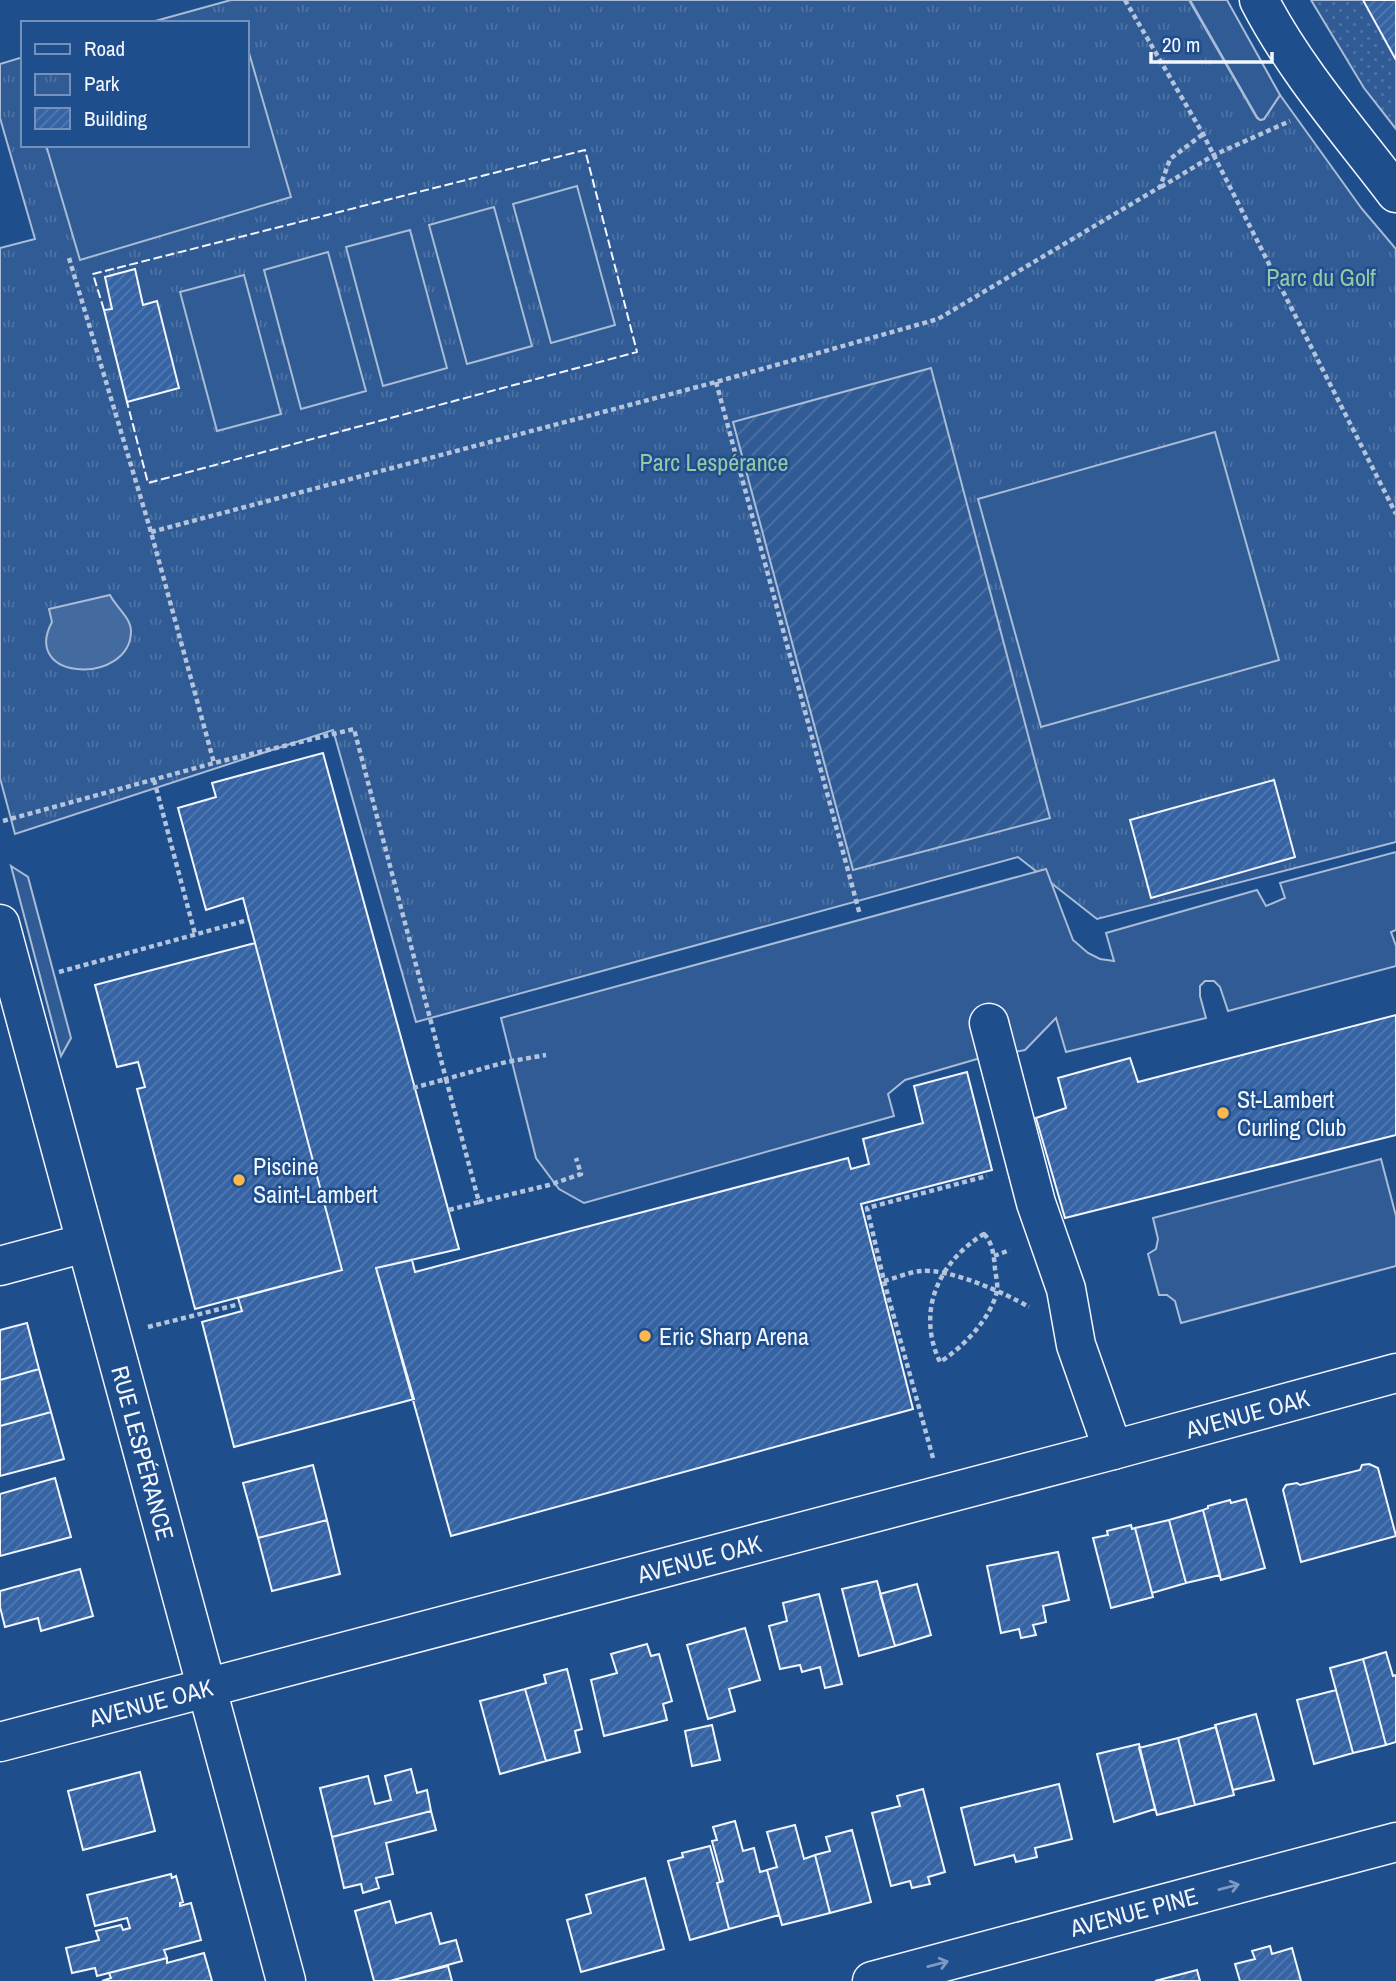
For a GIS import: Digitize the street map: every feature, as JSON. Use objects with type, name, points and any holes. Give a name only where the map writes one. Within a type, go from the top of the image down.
[{"type":"street","points":[[1259,0],[1307,77],[1396,193]]},
{"type":"street","name":"RUE LESPÉRANCE","points":[[0,924],[286,1981]]},
{"type":"street","points":[[989,1023],[1036,1203],[1066,1289],[1076,1345],[1113,1450]]},
{"type":"street","points":[[0,1266],[85,1243]]},
{"type":"street","name":"AVENUE OAK","points":[[0,1742],[1113,1450],[1396,1373]]},
{"type":"street","name":"AVENUE PINE","points":[[872,1981],[1396,1842]]},
{"type":"path","points":[[1125,0],[1203,134],[1396,514]]},
{"type":"path","points":[[151,532],[716,382],[938,319],[1214,155],[1295,118]]},
{"type":"path","points":[[1160,187],[1170,159],[1203,134]]},
{"type":"path","points":[[69,258],[151,532],[214,763]]},
{"type":"path","points":[[716,382],[860,915]]},
{"type":"path","points":[[3,821],[214,763],[354,729],[479,1202]]},
{"type":"path","points":[[154,780],[195,934]]},
{"type":"path","points":[[60,972],[248,920]]},
{"type":"path","points":[[413,1088],[506,1062],[546,1055]]},
{"type":"path","points":[[449,1210],[549,1185],[581,1174],[576,1158]]},
{"type":"path","points":[[935,1466],[884,1281],[867,1208],[996,1174]]},
{"type":"path","points":[[984,1234],[994,1256],[997,1290],[984,1318],[969,1339],[940,1362],[934,1351],[929,1322],[933,1291],[942,1273],[966,1246],[984,1234]]},
{"type":"path","points":[[884,1281],[922,1271],[942,1273],[997,1290]]},
{"type":"path","points":[[140,1329],[240,1304]]},
{"type":"green space","name":"Parc Lespérance","points":[[231,0],[1189,0],[1257,118],[1264,119],[1280,95],[1362,209],[1396,249],[1396,842],[1097,919],[1018,857],[416,1022],[333,730],[15,834],[0,778],[0,248],[35,239],[0,118],[0,64],[21,58],[21,147],[248,147],[248,21],[155,21]]},
{"type":"green space","points":[[1311,0],[1396,0],[1396,129],[1364,88]]},
{"type":"green space","points":[[931,368],[1050,818],[853,870],[733,422]]},
{"type":"shaded area","points":[[1190,0],[1227,0],[1280,95],[1264,119],[1257,117]]},
{"type":"shaded area","points":[[248,49],[291,197],[80,260],[47,147],[248,147]]},
{"type":"shaded area","points":[[577,186],[615,325],[551,343],[513,204]]},
{"type":"shaded area","points":[[494,207],[532,346],[467,364],[429,225]]},
{"type":"shaded area","points":[[410,230],[447,368],[383,386],[346,247]]},
{"type":"shaded area","points":[[328,252],[366,391],[301,409],[264,270]]},
{"type":"shaded area","points":[[244,275],[281,414],[217,431],[180,292]]},
{"type":"shaded area","points":[[1215,432],[1279,660],[1041,727],[978,499]]},
{"type":"shaded area","points":[[110,595],[130,626],[126,649],[114,661],[98,668],[80,669],[63,665],[51,656],[46,642],[52,622],[49,609]]},
{"type":"shaded area","points":[[1396,852],[1396,930],[1391,932],[1396,946],[1396,966],[1228,1011],[1220,987],[1214,981],[1205,981],[1200,986],[1200,996],[1206,1018],[1066,1052],[1056,1018],[1025,1050],[977,1059],[905,1080],[888,1094],[894,1116],[584,1203],[559,1189],[536,1158],[501,1018],[1046,869],[1073,940],[1088,953],[1100,959],[1114,961],[1106,933],[1257,890],[1266,906],[1285,898],[1280,883]]},
{"type":"shaded area","points":[[11,866],[28,877],[71,1038],[61,1056]]},
{"type":"shaded area","points":[[1381,1159],[1396,1216],[1396,1266],[1181,1323],[1175,1301],[1167,1295],[1159,1295],[1148,1254],[1156,1249],[1158,1239],[1153,1218]]},
{"type":"building","points":[[1363,0],[1396,0],[1396,60]]},
{"type":"building","points":[[135,269],[143,305],[157,301],[179,388],[127,402],[104,310],[112,309],[105,277]]},
{"type":"building","points":[[323,753],[459,1249],[376,1268],[414,1399],[234,1447],[202,1322],[242,1311],[238,1298],[342,1270],[243,898],[206,910],[178,808],[216,797],[212,783]]},
{"type":"building","points":[[1274,780],[1295,857],[1151,898],[1130,820]]},
{"type":"building","name":"Piscine Saint-Lambert","points":[[255,943],[342,1270],[195,1309],[137,1089],[145,1087],[138,1062],[117,1067],[95,985]]},
{"type":"building","name":"St-Lambert Curling Club","points":[[1396,1015],[1396,1135],[1065,1218],[1036,1118],[1066,1108],[1058,1078],[1130,1058],[1138,1082]]},
{"type":"building","name":"Eric Sharp Arena","points":[[967,1072],[992,1170],[861,1204],[913,1409],[451,1536],[376,1268],[412,1260],[415,1272],[848,1158],[851,1169],[869,1164],[863,1139],[923,1123],[914,1086]]},
{"type":"building","points":[[27,1323],[39,1369],[0,1380],[0,1330]]},
{"type":"building","points":[[39,1369],[51,1412],[0,1426],[0,1380]]},
{"type":"building","points":[[51,1412],[64,1459],[0,1476],[0,1426]]},
{"type":"building","points":[[1369,1464],[1378,1468],[1396,1536],[1301,1562],[1283,1490],[1286,1485],[1300,1485],[1360,1470],[1362,1465]]},
{"type":"building","points":[[313,1465],[327,1520],[258,1538],[243,1483]]},
{"type":"building","points":[[55,1478],[71,1537],[0,1556],[0,1494]]},
{"type":"building","points":[[1246,1499],[1265,1568],[1221,1580],[1203,1510],[1230,1500],[1231,1503]]},
{"type":"building","points":[[1203,1510],[1220,1575],[1186,1583],[1169,1520]]},
{"type":"building","points":[[327,1520],[340,1574],[272,1591],[258,1538]]},
{"type":"building","points":[[1169,1520],[1186,1583],[1152,1593],[1135,1528]]},
{"type":"building","points":[[1131,1525],[1132,1529],[1135,1528],[1153,1597],[1111,1608],[1093,1538]]},
{"type":"building","points":[[1058,1552],[1069,1600],[1043,1606],[1046,1622],[1033,1625],[1036,1635],[1021,1638],[1019,1629],[1001,1633],[987,1566]]},
{"type":"building","points":[[80,1569],[93,1616],[41,1631],[38,1618],[5,1627],[0,1607],[0,1591]]},
{"type":"building","points":[[877,1581],[895,1646],[859,1656],[842,1589]]},
{"type":"building","points":[[917,1584],[931,1635],[895,1646],[880,1594]]},
{"type":"building","points":[[819,1594],[842,1684],[825,1688],[820,1667],[802,1672],[800,1665],[780,1669],[769,1626],[787,1621],[783,1603]]},
{"type":"building","points":[[745,1628],[760,1680],[729,1689],[735,1711],[708,1719],[687,1645]]},
{"type":"building","points":[[647,1644],[651,1656],[659,1654],[672,1701],[663,1704],[667,1720],[604,1736],[591,1680],[617,1673],[611,1654]]},
{"type":"building","points":[[1386,1652],[1393,1676],[1396,1675],[1396,1742],[1386,1745],[1363,1659]]},
{"type":"building","points":[[1363,1659],[1386,1745],[1353,1753],[1330,1668]]},
{"type":"building","points":[[567,1669],[582,1729],[575,1731],[580,1752],[546,1761],[525,1689],[546,1683],[544,1675]]},
{"type":"building","points":[[525,1689],[546,1761],[500,1774],[480,1701]]},
{"type":"building","points":[[1336,1690],[1353,1753],[1314,1764],[1297,1700]]},
{"type":"building","points":[[1256,1714],[1274,1780],[1233,1790],[1215,1725]]},
{"type":"building","points":[[712,1725],[720,1760],[692,1766],[685,1731]]},
{"type":"building","points":[[1216,1727],[1234,1795],[1195,1805],[1178,1738]]},
{"type":"building","points":[[1178,1738],[1195,1805],[1157,1815],[1139,1748]]},
{"type":"building","points":[[1139,1744],[1155,1809],[1114,1822],[1097,1754]]},
{"type":"building","points":[[411,1769],[417,1793],[427,1790],[431,1811],[332,1837],[320,1788],[368,1776],[375,1804],[391,1800],[385,1776]]},
{"type":"building","points":[[140,1772],[155,1831],[83,1850],[68,1791]]},
{"type":"building","points":[[1059,1784],[1072,1839],[1035,1848],[1037,1857],[1016,1862],[1014,1855],[975,1865],[961,1808]]},
{"type":"building","points":[[923,1789],[945,1872],[928,1877],[930,1884],[912,1888],[910,1881],[891,1886],[872,1813],[900,1806],[897,1796]]},
{"type":"building","points":[[431,1811],[436,1830],[386,1843],[393,1874],[376,1878],[379,1888],[363,1893],[361,1884],[344,1888],[332,1837]]},
{"type":"building","points":[[735,1821],[743,1851],[754,1848],[760,1872],[767,1870],[779,1915],[729,1929],[717,1883],[723,1881],[712,1841],[717,1840],[713,1827]]},
{"type":"building","points":[[795,1825],[804,1859],[815,1855],[830,1913],[782,1925],[767,1870],[777,1867],[767,1832]]},
{"type":"building","points":[[852,1830],[871,1902],[830,1913],[815,1855],[830,1851],[826,1837]]},
{"type":"building","points":[[710,1846],[729,1929],[690,1940],[668,1861],[683,1857],[682,1853]]},
{"type":"building","points":[[171,1874],[172,1878],[176,1876],[183,1902],[180,1906],[191,1903],[201,1940],[164,1950],[167,1958],[97,1976],[95,1968],[72,1973],[66,1948],[99,1940],[96,1931],[121,1925],[123,1930],[130,1928],[127,1918],[95,1926],[87,1895]]},
{"type":"building","points":[[645,1878],[664,1949],[581,1972],[567,1920],[591,1913],[586,1895]]},
{"type":"building","points":[[390,1901],[396,1923],[431,1913],[440,1944],[456,1940],[462,1961],[390,1981],[374,1981],[355,1911]]},
{"type":"building","points":[[1270,1946],[1272,1954],[1292,1948],[1301,1981],[1240,1981],[1235,1964],[1255,1959],[1252,1951]]},
{"type":"building","points":[[204,1953],[212,1981],[102,1981],[111,1978],[109,1973],[167,1958],[167,1963]]},
{"type":"building","points":[[448,1966],[452,1981],[390,1981]]},
{"type":"building","points":[[1197,1970],[1200,1981],[1155,1981]]},
{"type":"fence","points":[[104,310],[93,274],[585,150],[637,352],[148,483],[127,402]]},
{"type":"place","name":"St-Lambert Curling Club","points":[[1223,1113]]},
{"type":"place","name":"Piscine Saint-Lambert","points":[[239,1180]]},
{"type":"place","name":"Eric Sharp Arena","points":[[645,1336]]},
{"type":"park label","name":"Parc du Golf","points":[[1321,277]]}]
